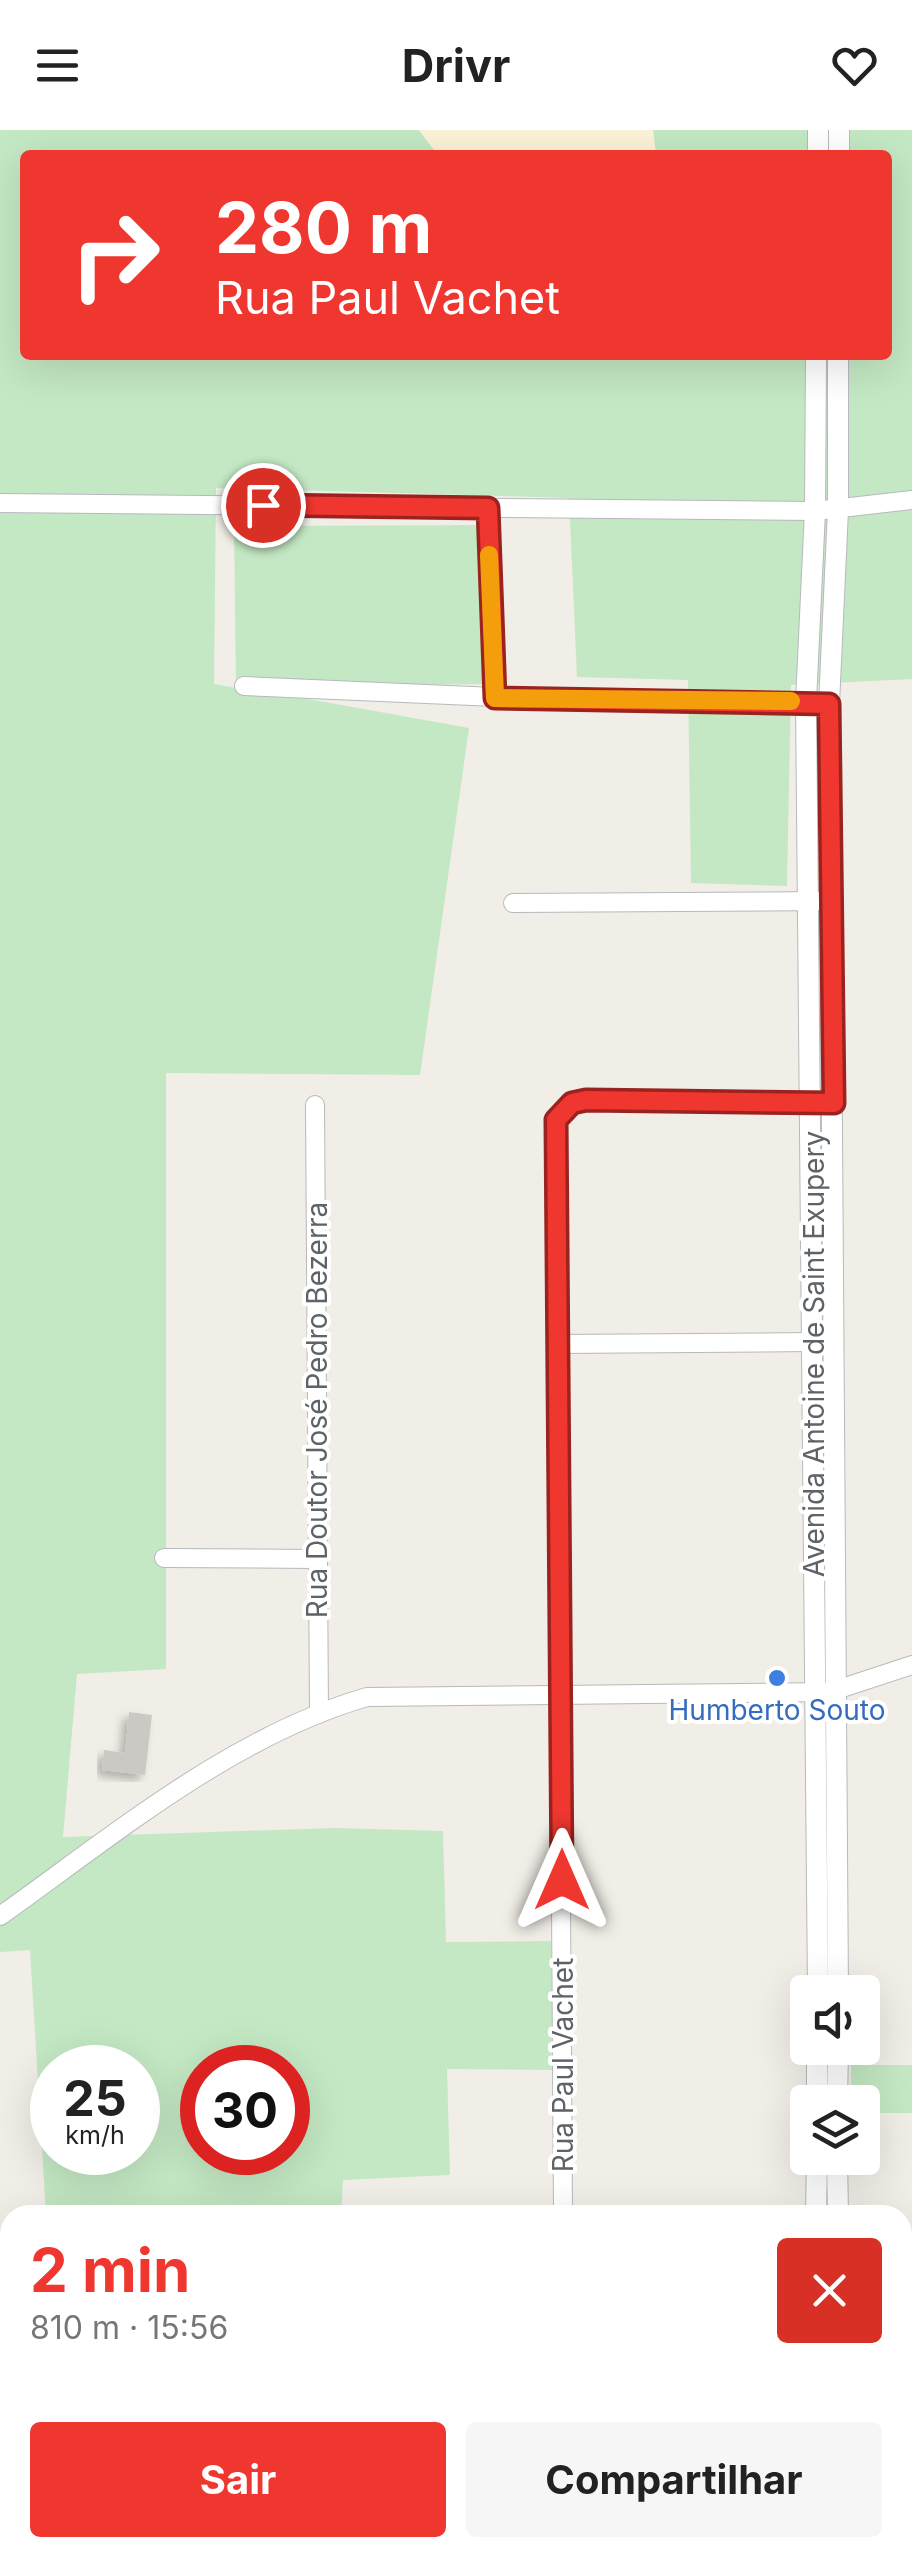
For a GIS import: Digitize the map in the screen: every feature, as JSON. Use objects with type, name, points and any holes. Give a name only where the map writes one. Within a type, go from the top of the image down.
[{"type":"street","name":"Avenida Antoine de Saint Exupery","points":[[816,360],[815,511],[806,701],[812,1342],[827,1691]]},
{"type":"street","name":"Avenida Antoine de Saint Exupery","points":[[836,1975],[828,1914],[827,1691],[834,1103],[829,704],[838,510],[838,360]]},
{"type":"street","points":[[0,502],[815,511],[912,500]]},
{"type":"street","points":[[488,508],[495,698]]},
{"type":"street","points":[[244,686],[495,698],[829,704]]},
{"type":"street","points":[[513,903],[834,901]]},
{"type":"street","name":"Rua Paul Vachet","points":[[563,2205],[555,1135],[562,1111],[586,1100],[834,1103]]},
{"type":"street","name":"Rua Doutor José Pedro Bezerra","points":[[315,1106],[319,1714]]},
{"type":"street","points":[[559,1344],[812,1342]]},
{"type":"street","points":[[164,1558],[318,1559]]},
{"type":"street","points":[[0,1916],[152,1808],[319,1714],[367,1697],[827,1691],[912,1665]]},
{"type":"street","name":"Avenida Antoine de Saint Exupery","points":[[820,1975],[828,1914]]},
{"type":"street","points":[[816,2175],[816,2205]]},
{"type":"street","points":[[837,2175],[838,2205]]},
{"type":"green space","points":[[0,130],[419,130],[434,150],[20,150],[20,360],[892,360],[892,150],[655,150],[653,130],[912,130],[912,679],[791,685],[787,886],[691,883],[688,680],[577,677],[569,498],[216,488],[214,684],[236,688],[234,526],[489,525],[494,684],[241,687],[469,728],[420,1075],[166,1073],[166,1669],[77,1674],[63,1837],[334,1828],[443,1831],[446,1942],[551,1941],[553,2070],[447,2069],[450,2175],[343,2180],[342,2205],[45,2205],[44,2175],[160,2175],[160,2045],[36,2045],[30,1950],[0,1952]]},
{"type":"green space","points":[[851,2065],[912,2065],[912,2113],[880,2113],[880,2085],[851,2085]]},
{"type":"sand","points":[[419,130],[653,130],[655,150],[434,150]]},
{"type":"building","points":[[129,1712],[152,1715],[145,1775],[102,1770],[104,1750],[125,1753]]},
{"type":"slow traffic","points":[[489,555],[495,698],[791,701]]},
{"type":"place","name":"Humberto Souto","points":[[777,1678]]},
{"type":"route","points":[[263,505],[488,508],[495,698],[829,704],[834,1103],[586,1100],[572,1103],[556,1120],[562,1880]]}]
